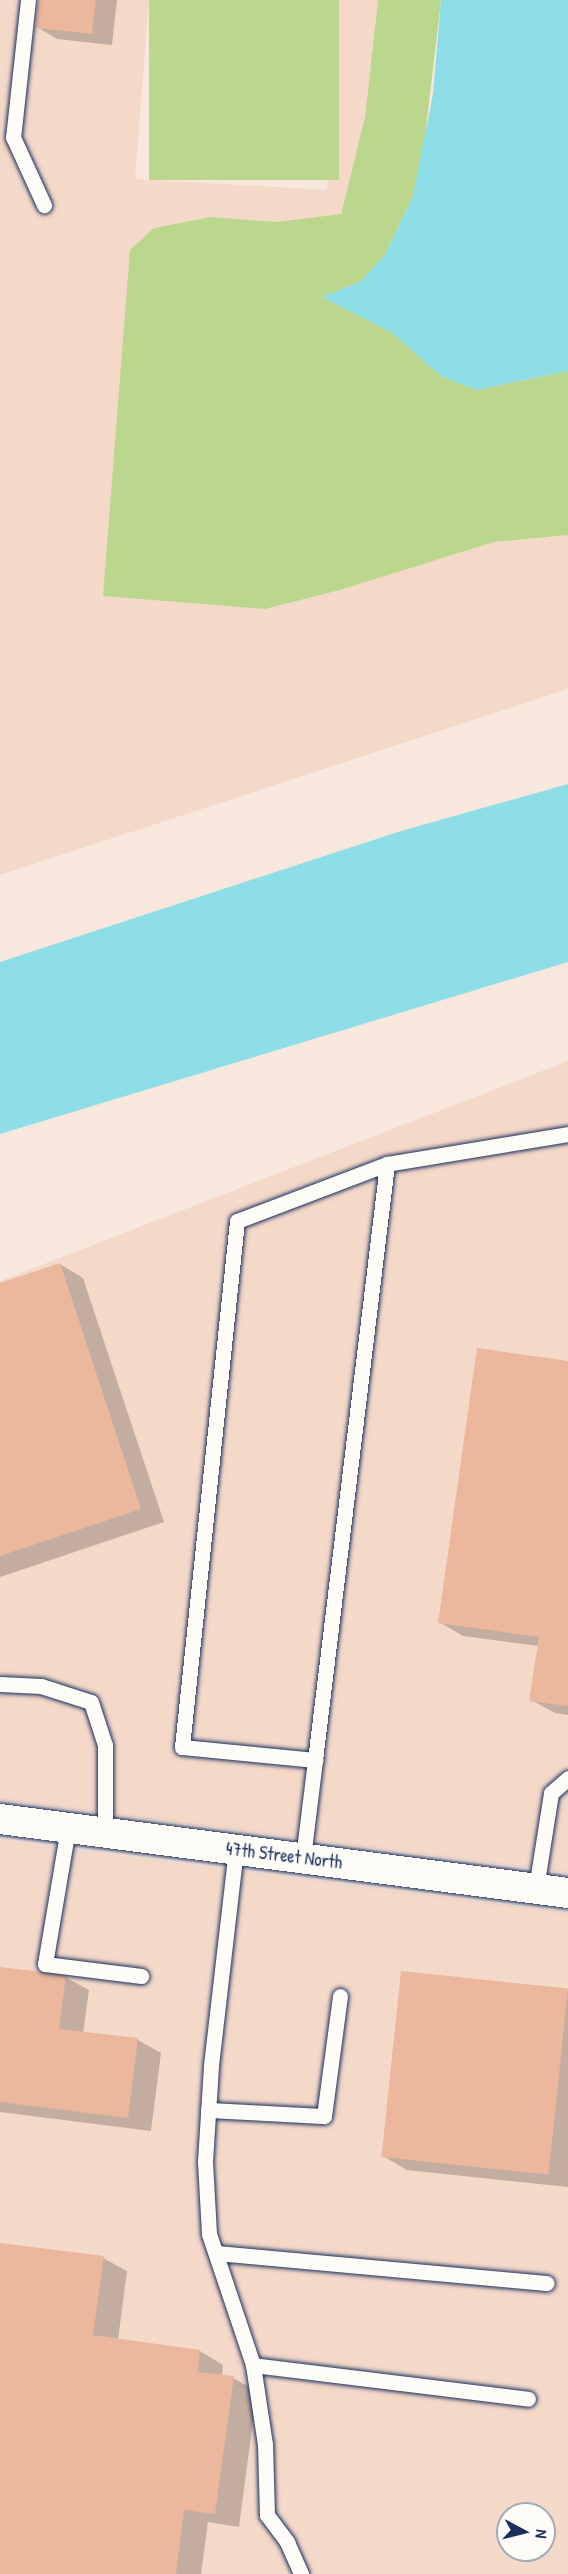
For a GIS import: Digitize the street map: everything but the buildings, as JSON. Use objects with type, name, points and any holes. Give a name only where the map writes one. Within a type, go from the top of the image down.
[{"type":"street","name":"47th Street North","points":[[0,1819],[568,1893]]},
{"type":"lane","points":[[28,0],[13,136],[44,205]]},
{"type":"lane","points":[[315,1760],[182,1747],[237,1221],[387,1164],[568,1134]]},
{"type":"lane","points":[[303,1858],[387,1164]]},
{"type":"lane","points":[[0,1683],[40,1686],[92,1702],[105,1745],[105,1833]]},
{"type":"lane","points":[[536,1888],[551,1792],[568,1778]]},
{"type":"lane","points":[[68,1828],[45,1964],[141,1976]]},
{"type":"lane","points":[[236,1849],[208,2109],[205,2162],[209,2234],[253,2365],[265,2444],[267,2515],[287,2542],[301,2574]]},
{"type":"lane","points":[[208,2109],[324,2116],[340,1996]]},
{"type":"lane","points":[[216,2253],[547,2283]]},
{"type":"lane","points":[[253,2365],[528,2399]]},
{"type":"shaded area","points":[[0,0],[149,0],[135,179],[327,190],[339,0],[378,0],[365,117],[341,214],[276,222],[211,217],[265,609],[340,590],[494,542],[568,535],[568,689],[0,875]]},
{"type":"shaded area","points":[[568,1061],[568,1873],[0,1800],[0,1281]]},
{"type":"shaded area","points":[[0,1840],[568,1913],[568,2574],[0,2574]]},
{"type":"green space","points":[[149,0],[339,0],[339,180],[149,180]]},
{"type":"green space","points":[[378,0],[441,0],[423,154],[413,196],[385,255],[360,282],[322,297],[392,332],[442,377],[477,390],[568,371],[568,535],[494,542],[340,590],[265,609],[103,596],[130,250],[154,228],[211,217],[276,222],[341,214],[365,117]]},
{"type":"water","points":[[441,0],[568,0],[568,371],[477,390],[442,377],[391,332],[322,297],[360,282],[385,255],[413,196],[433,94]]},
{"type":"water","points":[[568,784],[568,962],[0,1134],[0,962],[401,831]]}]
